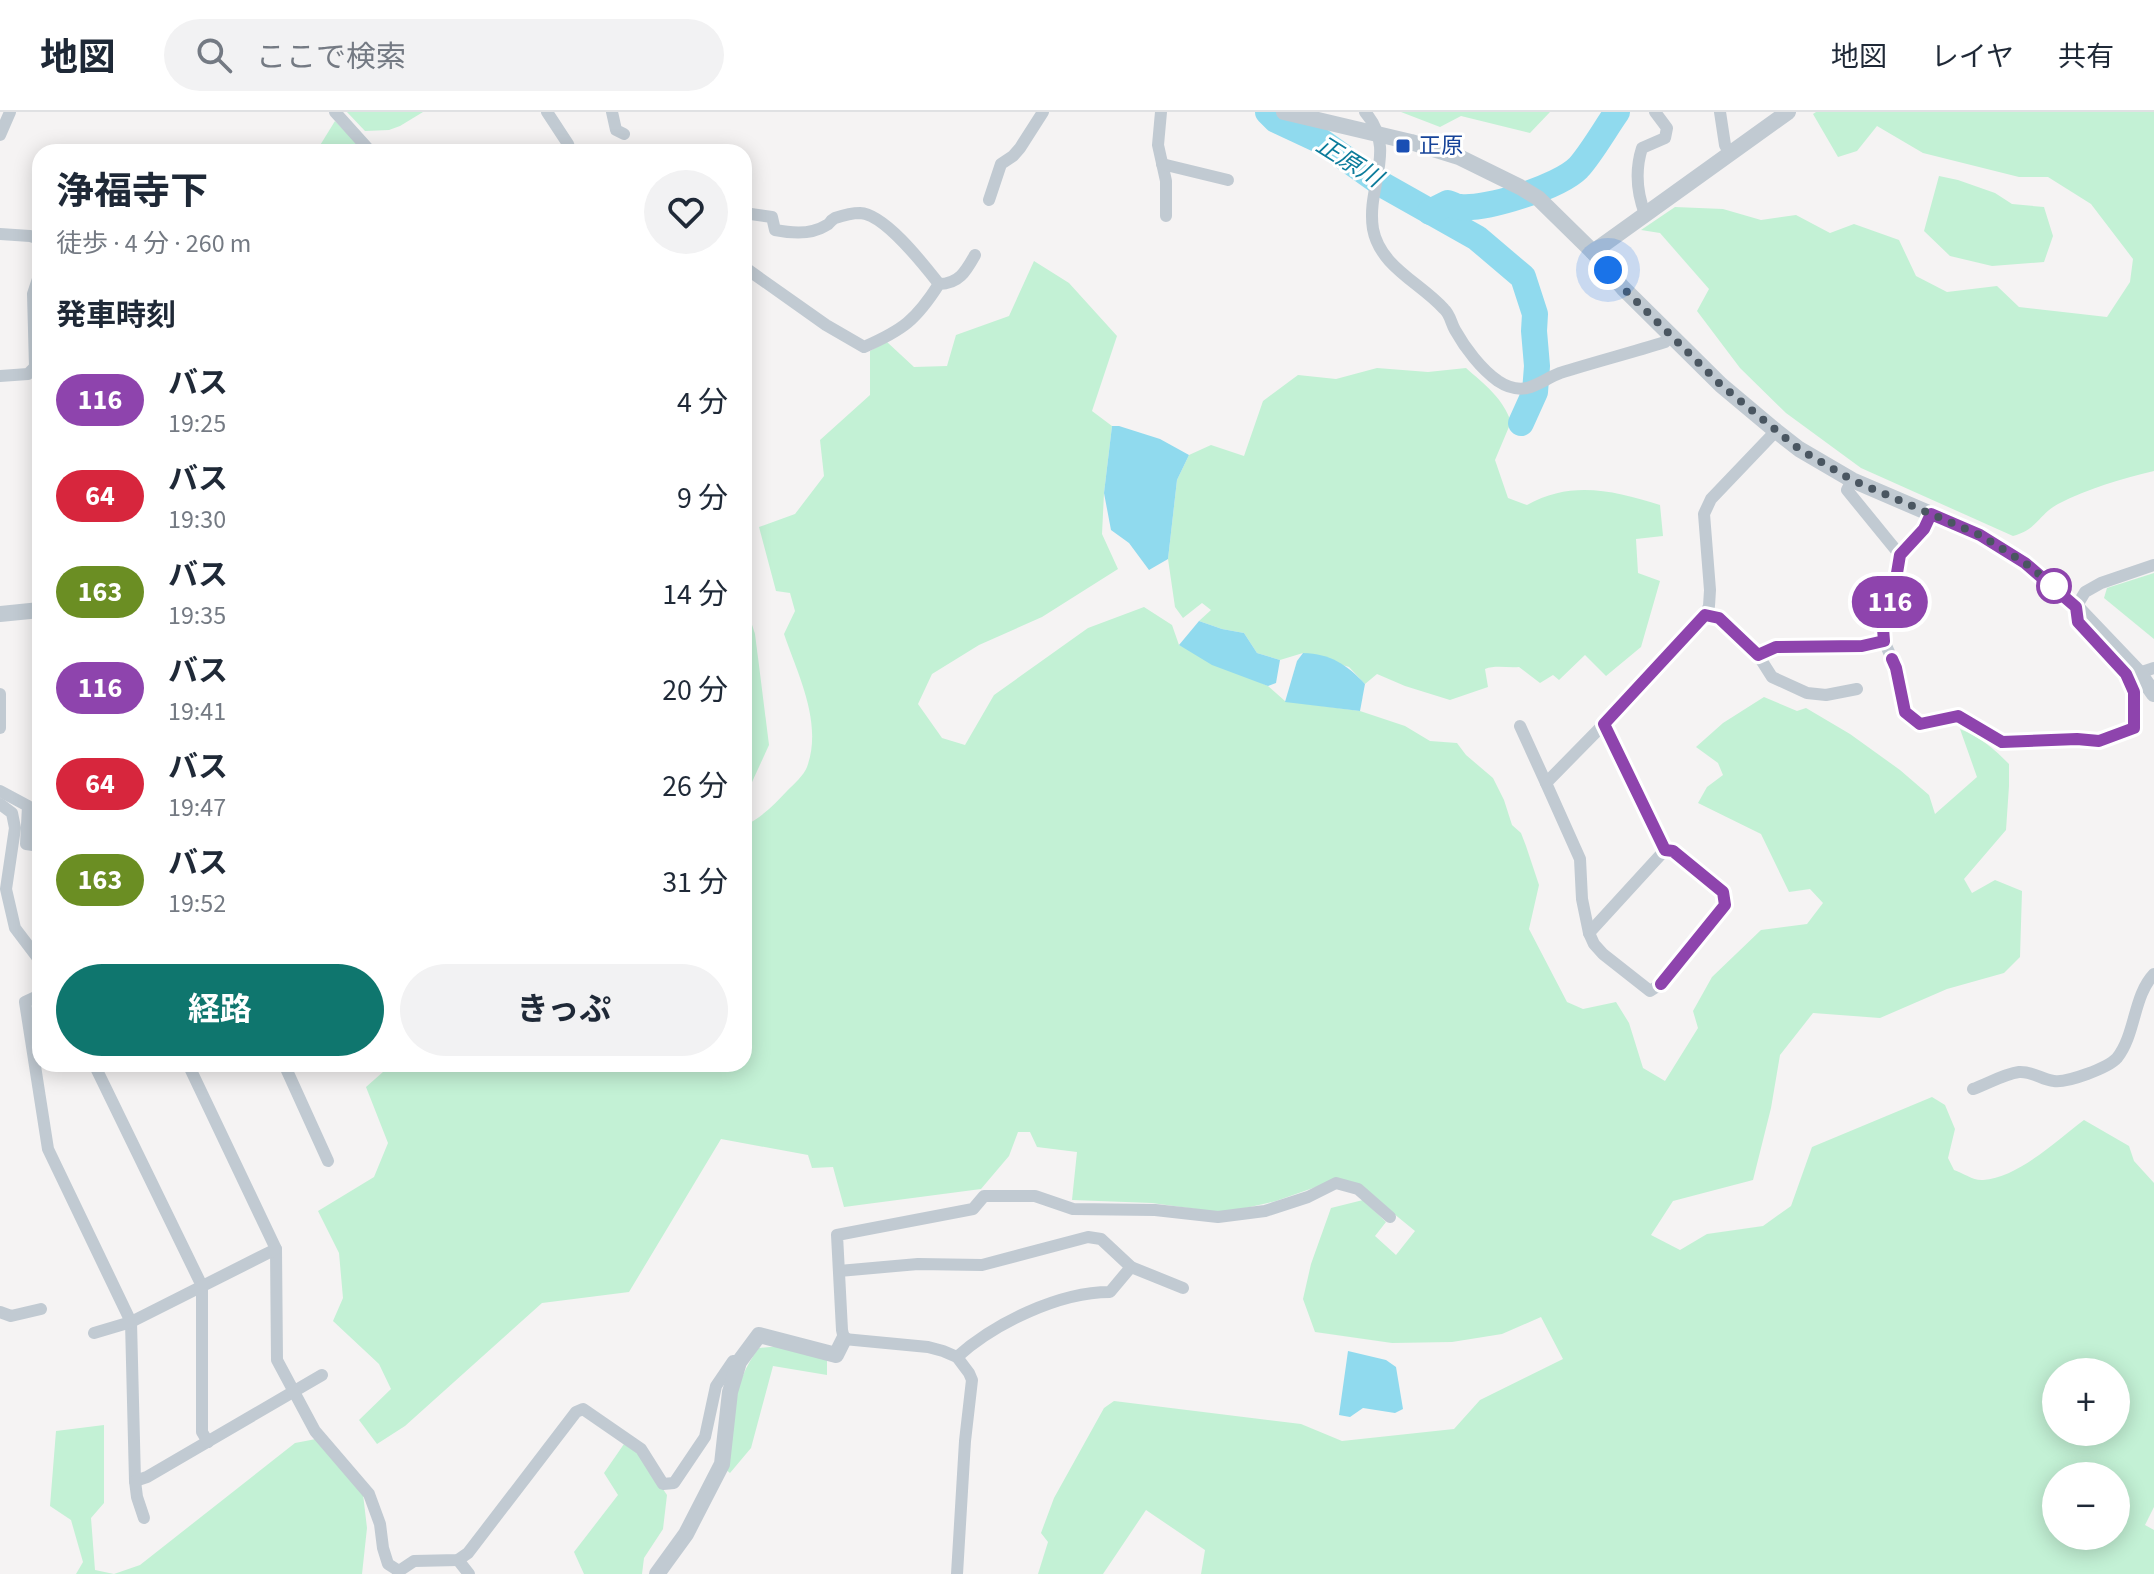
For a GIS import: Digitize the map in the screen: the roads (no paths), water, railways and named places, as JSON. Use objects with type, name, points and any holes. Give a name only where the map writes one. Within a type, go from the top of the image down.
[{"type":"street","points":[[0,135],[10,112]]},
{"type":"street","points":[[335,112],[364,144]]},
{"type":"street","points":[[547,112],[568,144]]},
{"type":"street","points":[[612,112],[616,130],[624,134]]},
{"type":"street","points":[[989,200],[1001,164],[1013,156],[1043,112]]},
{"type":"street","points":[[1161,112],[1158,145],[1166,181],[1166,216]]},
{"type":"street","points":[[1284,112],[1459,157],[1538,198],[1721,385],[1776,431],[1799,449],[1852,480],[1980,535],[2025,563],[2076,607],[2140,672],[2154,694]]},
{"type":"street","points":[[1365,112],[1379,134],[1382,150],[1372,209],[1373,231],[1380,248],[1389,262],[1447,311],[1454,329],[1471,353],[1498,381],[1515,389],[1528,388],[1557,374],[1665,342],[1671,336]]},
{"type":"street","points":[[1645,214],[1638,197],[1637,161],[1642,148],[1665,138],[1667,128],[1655,112]]},
{"type":"street","points":[[1720,112],[1725,145],[1730,154]]},
{"type":"street","points":[[1593,252],[1730,154],[1770,118],[1788,112]]},
{"type":"street","points":[[1162,164],[1228,180]]},
{"type":"street","points":[[752,214],[772,217],[775,230],[791,233],[812,231],[825,227],[834,219],[861,213],[879,221],[910,248],[939,284]]},
{"type":"street","points":[[0,234],[32,237]]},
{"type":"street","points":[[939,284],[947,284],[963,276],[975,255]]},
{"type":"street","points":[[752,273],[826,325],[864,347],[903,328],[924,307],[939,284]]},
{"type":"street","points":[[0,376],[28,374],[32,370]]},
{"type":"street","points":[[1546,783],[1705,615],[1710,590],[1704,514],[1711,499],[1776,431]]},
{"type":"street","points":[[1852,480],[1847,490],[1900,555]]},
{"type":"street","points":[[1931,514],[1924,529],[1900,555],[1893,597],[1882,616],[1884,641],[1896,668],[1905,712],[1920,724],[1958,716],[2002,742],[2099,741],[2134,728],[2134,692],[2140,672]]},
{"type":"street","points":[[2076,607],[2085,592],[2101,583],[2154,565]]},
{"type":"street","points":[[0,614],[32,611]]},
{"type":"street","points":[[1705,615],[1719,618],[1758,655],[1772,677],[1807,693],[1826,695],[1857,689]]},
{"type":"street","points":[[1758,655],[1776,647],[1851,647],[1884,641]]},
{"type":"street","points":[[0,694],[0,728]]},
{"type":"street","points":[[1604,724],[1665,850]]},
{"type":"street","points":[[1520,726],[1580,859],[1582,899],[1594,944],[1650,991],[1661,984],[1725,905],[1723,892],[1673,851],[1665,850]]},
{"type":"street","points":[[0,791],[28,806],[26,844],[32,845]]},
{"type":"street","points":[[0,804],[12,813],[15,828],[6,889],[15,928],[32,941]]},
{"type":"street","points":[[1589,933],[1665,850]]},
{"type":"street","points":[[1973,1089],[2016,1072],[2030,1072],[2056,1082],[2105,1067],[2115,1060],[2124,1047],[2144,989],[2154,974]]},
{"type":"street","points":[[32,999],[25,1002],[32,1047]]},
{"type":"street","points":[[36,1072],[48,1149],[131,1322],[135,1481],[144,1518]]},
{"type":"street","points":[[98,1072],[202,1286],[202,1432],[208,1442]]},
{"type":"street","points":[[192,1072],[276,1249],[277,1360],[315,1431],[369,1494],[380,1524],[388,1564],[399,1572],[414,1561],[458,1560],[468,1553],[576,1412],[583,1409],[641,1449],[663,1484],[674,1483],[705,1437],[716,1386],[733,1361],[739,1362]]},
{"type":"street","points":[[288,1072],[328,1161]]},
{"type":"street","points":[[657,1574],[686,1534],[722,1464],[730,1392],[739,1362],[759,1335],[836,1355],[844,1339],[837,1235],[973,1209],[984,1196],[1035,1196],[1073,1209],[1155,1210],[1218,1217],[1265,1211],[1308,1197],[1336,1183],[1358,1189],[1390,1217]]},
{"type":"street","points":[[839,1271],[918,1264],[982,1265],[1088,1237],[1101,1239],[1131,1267],[1183,1288]]},
{"type":"street","points":[[94,1333],[131,1322],[276,1249]]},
{"type":"street","points":[[957,1357],[976,1340],[1033,1311],[1089,1292],[1110,1292],[1131,1267]]},
{"type":"street","points":[[0,1312],[11,1316],[41,1309]]},
{"type":"street","points":[[844,1339],[928,1347],[957,1357],[972,1380],[957,1574]]},
{"type":"street","points":[[135,1481],[147,1477],[322,1375]]},
{"type":"street","points":[[458,1560],[469,1574]]},
{"type":"water","points":[[1112,426],[1160,439],[1189,455],[1177,480],[1168,559],[1149,570],[1129,543],[1111,530],[1104,493]]},
{"type":"water","points":[[1199,621],[1244,633],[1257,653],[1280,660],[1276,683],[1268,686],[1212,665],[1179,645]]},
{"type":"water","points":[[1303,653],[1322,655],[1337,661],[1365,684],[1360,711],[1285,702],[1297,661]]},
{"type":"water","points":[[1348,1351],[1386,1360],[1396,1367],[1403,1409],[1395,1413],[1363,1408],[1350,1417],[1339,1415]]},
{"type":"waterway","name":"正原川","points":[[1268,112],[1276,120],[1321,141],[1383,185],[1477,238],[1523,277],[1535,314],[1537,366],[1535,392],[1521,423]]},
{"type":"waterway","points":[[1430,212],[1448,203],[1458,207],[1487,205],[1555,183],[1578,168],[1617,112]]},
{"type":"place","name":"正原","points":[[1403,146]]}]
